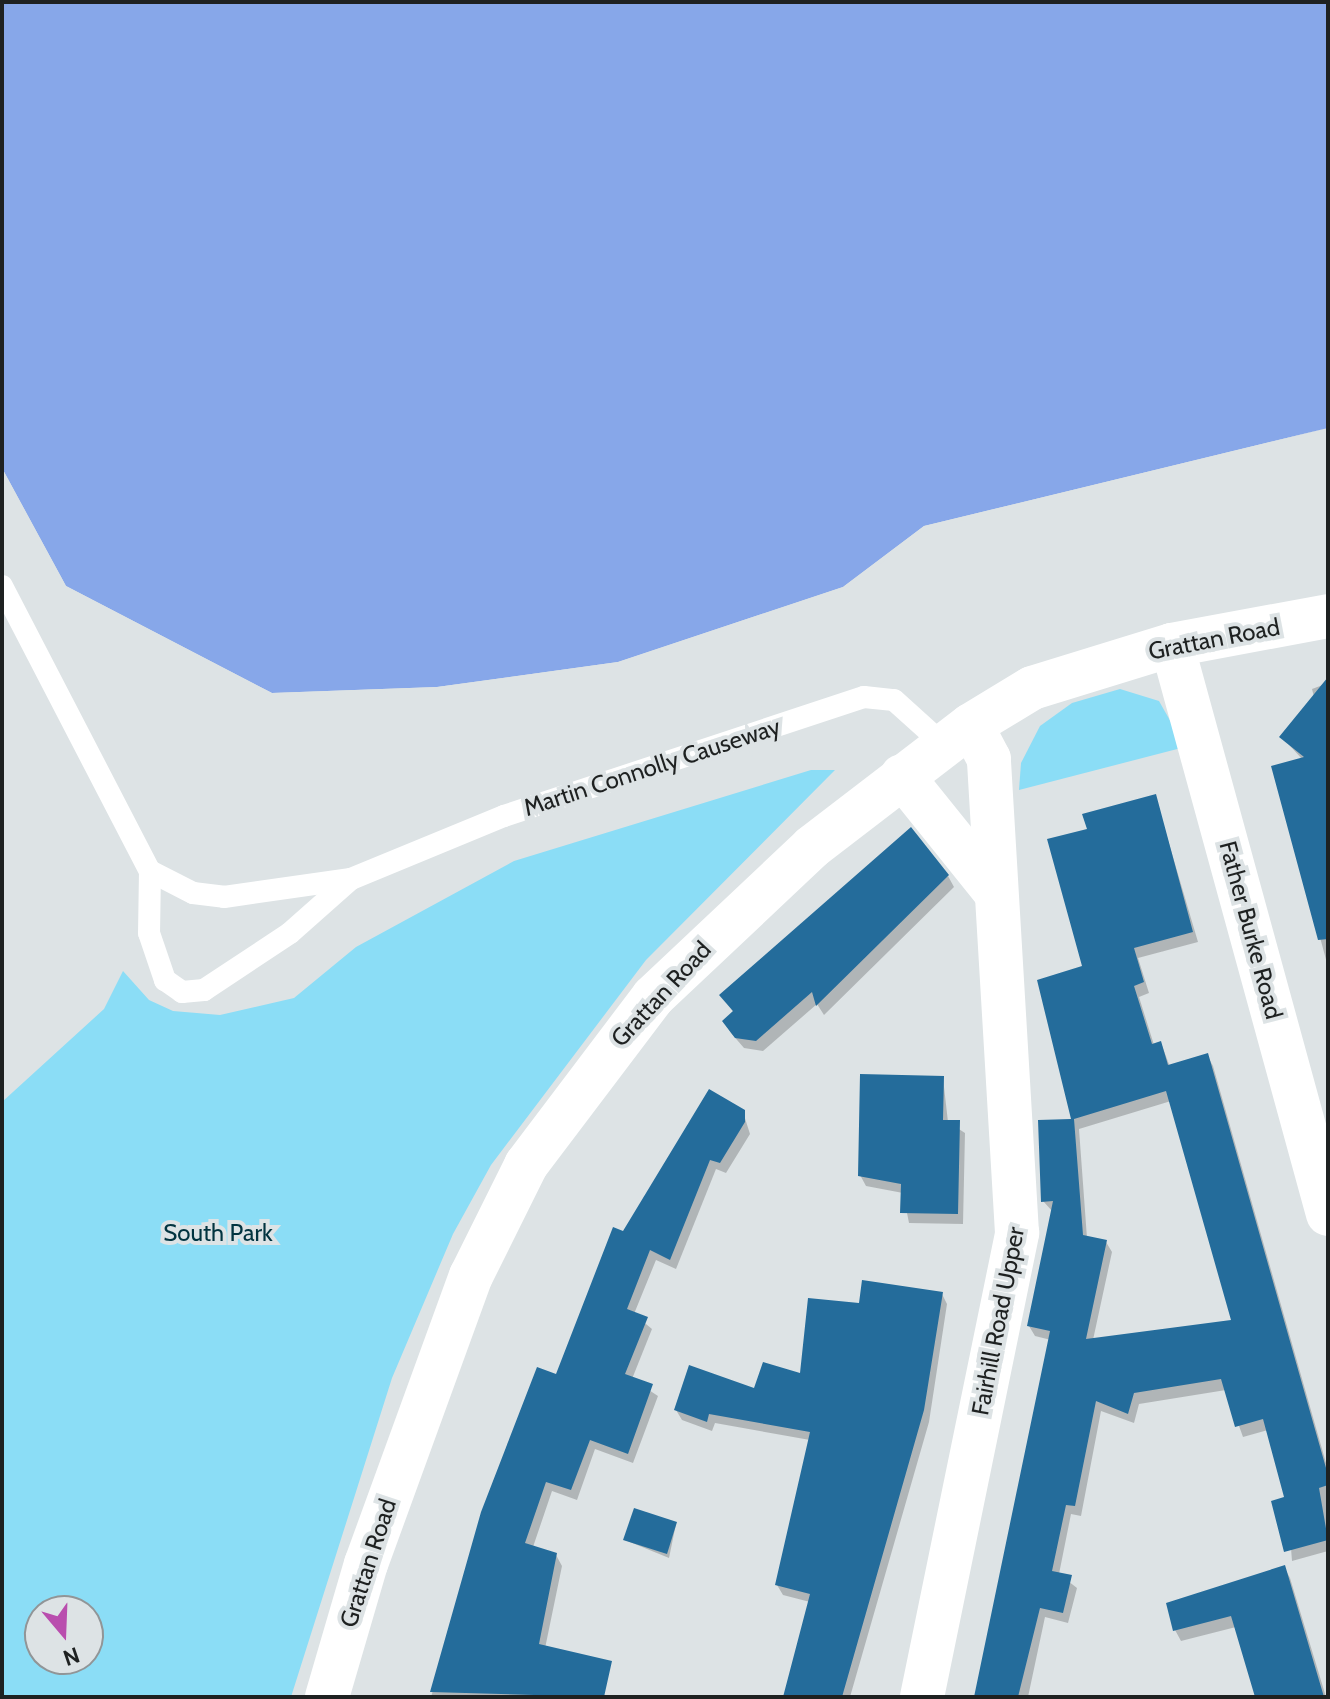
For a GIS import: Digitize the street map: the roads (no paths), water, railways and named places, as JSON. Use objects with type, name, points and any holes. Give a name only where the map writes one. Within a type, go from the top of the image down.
[{"type":"street","name":"Grattan Road","points":[[327,1697],[421,1406],[471,1276],[526,1165],[653,997],[744,907],[902,776],[957,735],[1032,688],[1172,645],[1328,616]]},
{"type":"street","name":"Father Burke Road","points":[[1172,645],[1328,1214]]},
{"type":"street","name":"Fairhill Road Upper","points":[[922,1697],[1017,1233],[989,759],[957,735]]},
{"type":"street","points":[[902,776],[996,893]]},
{"type":"lane","name":"Martin Connolly Causeway","points":[[2,586],[150,871],[153,962],[182,992],[204,990],[247,965],[351,879]]},
{"type":"lane","name":"Martin Connolly Causeway","points":[[150,871],[193,893],[224,897],[351,879],[504,816],[864,697],[894,700],[957,735]]},
{"type":"park label","name":"South Park","points":[[218,1233]]}]
